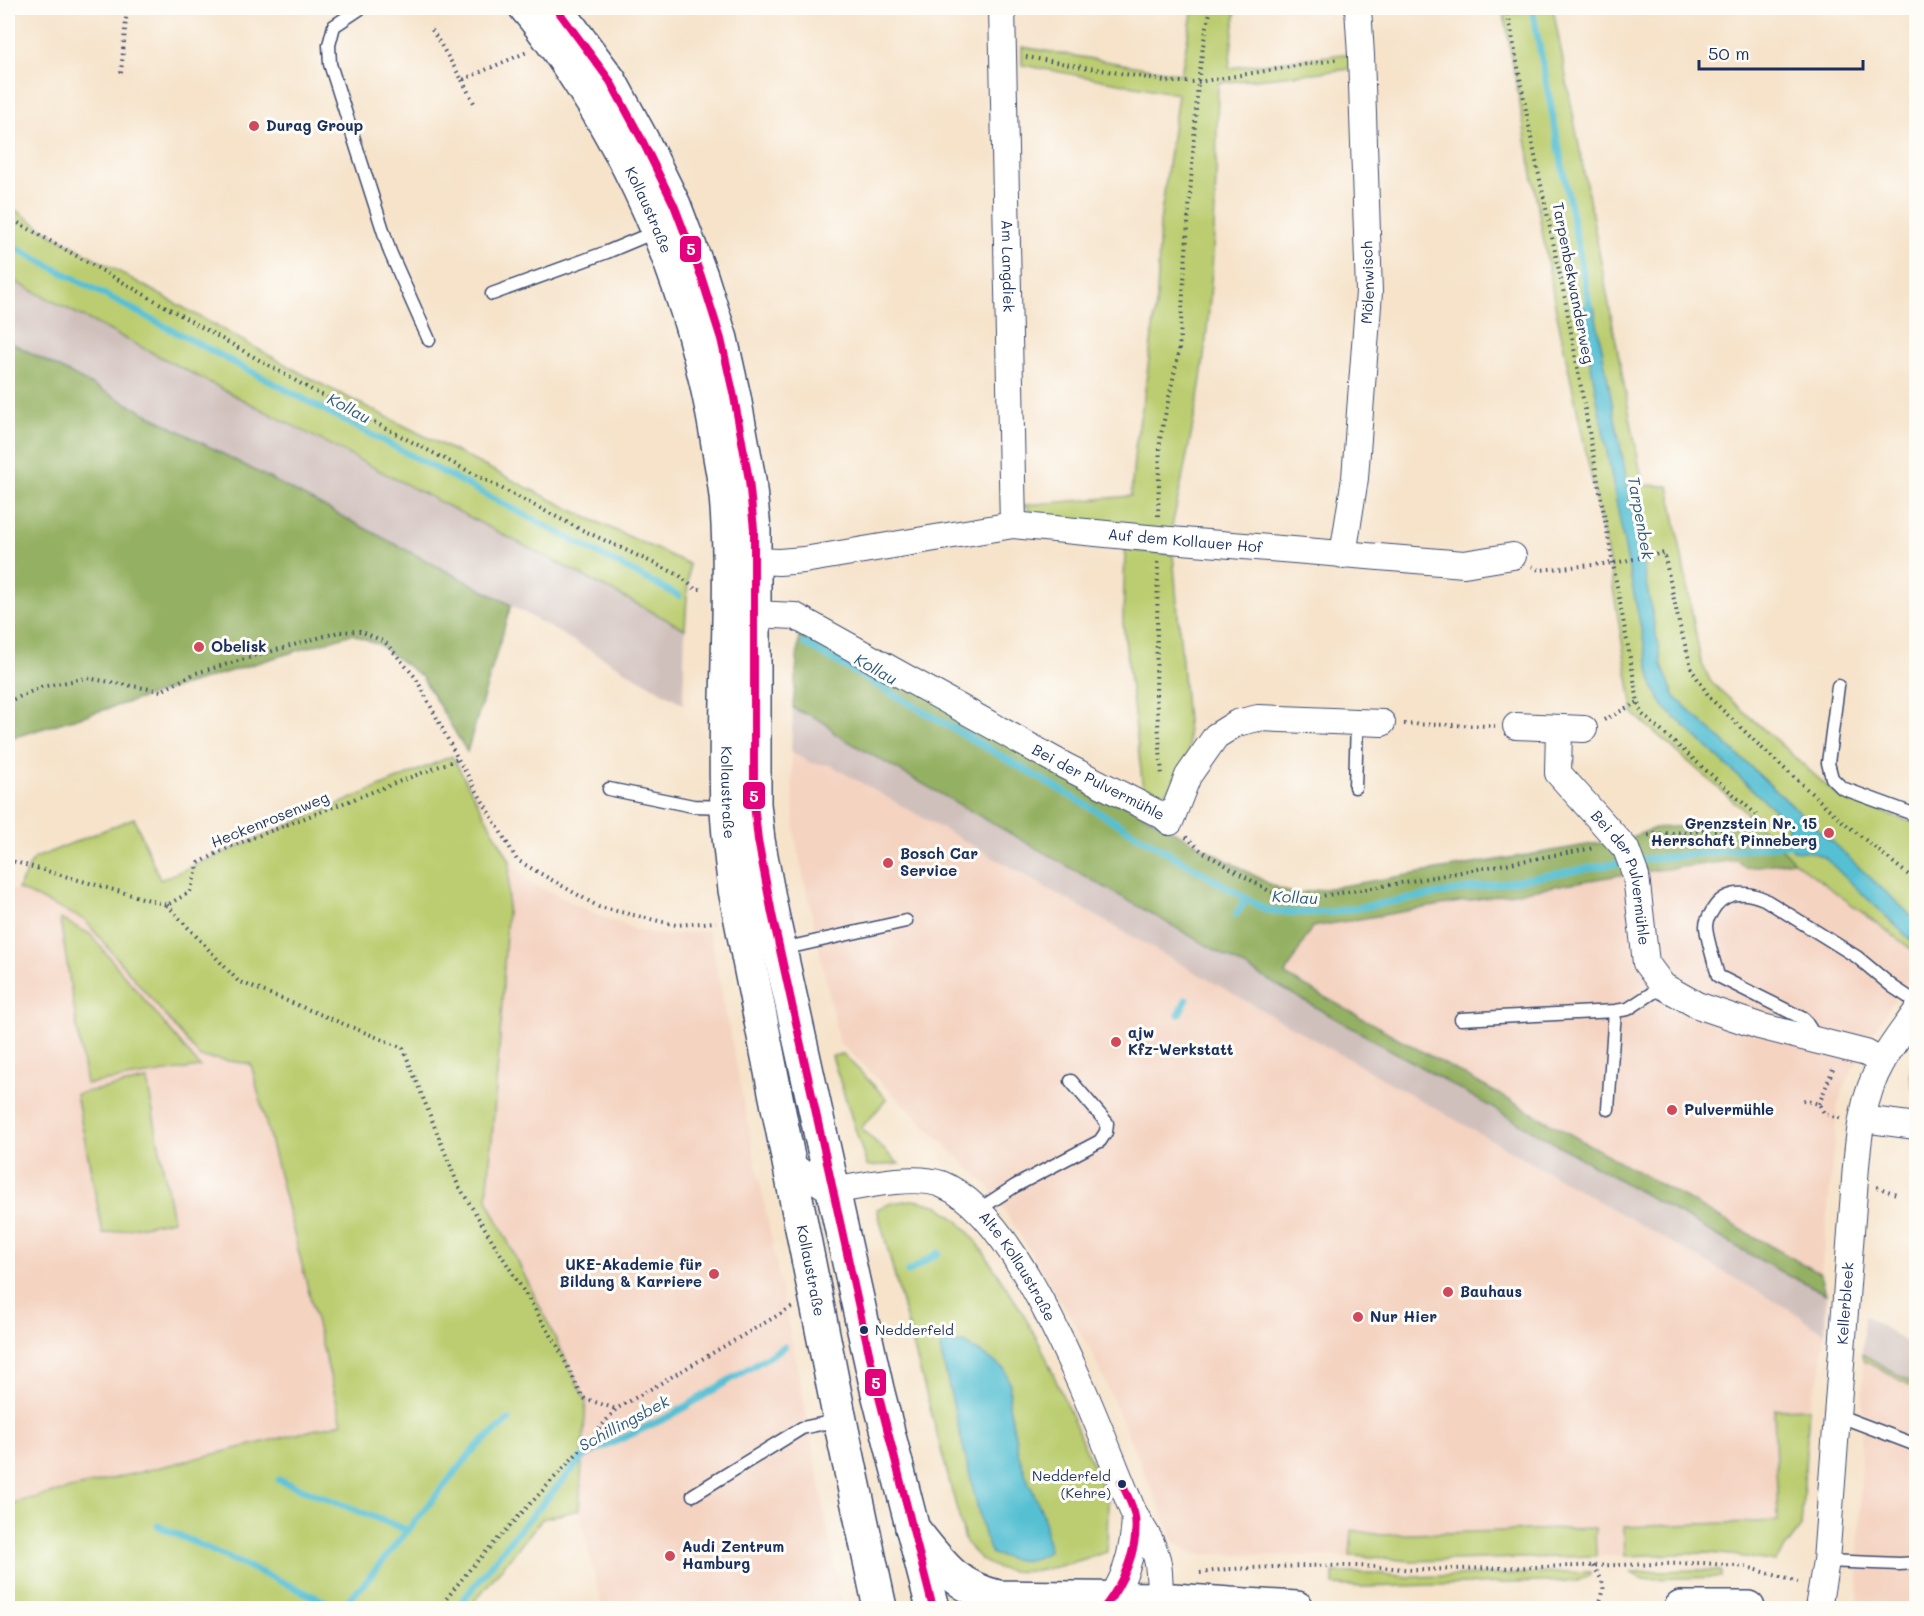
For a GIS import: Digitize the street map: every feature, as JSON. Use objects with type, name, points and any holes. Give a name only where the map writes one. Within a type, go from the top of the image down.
[{"type":"main road","name":"Kollaustraße","points":[[526,8],[552,41],[601,114],[658,230],[677,279],[698,348],[716,426],[728,507],[730,657],[727,807],[734,881],[879,1608]]},
{"type":"main road","name":"Kollaustraße","points":[[556,8],[610,81],[637,130],[674,205],[701,276],[721,339],[749,480],[754,529],[753,750],[754,804],[758,840],[780,950],[878,1389],[933,1608]]},
{"type":"main road","points":[[912,1528],[954,1577],[982,1593],[1008,1598],[1109,1603],[1297,1608]]},
{"type":"main road","points":[[1681,1608],[1748,1608]]},
{"type":"street","name":"Am Langdiek","points":[[1002,8],[1013,525]]},
{"type":"street","name":"Mölenwisch","points":[[1343,555],[1355,478],[1370,292],[1358,8]]},
{"type":"street","name":"Auf dem Kollauer Hof","points":[[754,561],[804,560],[1013,525],[1464,564],[1513,555]]},
{"type":"street","name":"Bei der Pulvermühle","points":[[755,614],[795,616],[1065,766],[1167,819],[1188,776],[1216,736],[1237,723],[1258,718],[1382,723]]},
{"type":"street","points":[[1516,726],[1584,729]]},
{"type":"street","name":"Bei der Pulvermühle","points":[[1559,728],[1558,773],[1624,846],[1636,876],[1647,963],[1663,986],[1697,1005],[1759,1026],[1866,1053],[1882,1062]]},
{"type":"street","name":"Kellerbleek","points":[[1818,1608],[1826,1561],[1855,1179],[1862,1122],[1869,1095],[1882,1062],[1917,1012]]},
{"type":"street","points":[[1862,1122],[1917,1126]]},
{"type":"street","points":[[790,1165],[833,1191]]},
{"type":"street","name":"Alte Kollaustraße","points":[[833,1191],[886,1182],[931,1182],[962,1196],[987,1219],[1034,1287],[1074,1368],[1135,1515],[1152,1543],[1160,1577],[1160,1604]]},
{"type":"street","name":"Alte Kollaustraße","points":[[1109,1603],[1128,1565],[1135,1515]]},
{"type":"lane","points":[[361,8],[334,26],[329,45],[330,64],[390,252],[429,340]]},
{"type":"lane","points":[[492,294],[607,252],[658,230]]},
{"type":"lane","points":[[1838,686],[1828,763],[1832,778],[1842,788],[1917,815]]},
{"type":"lane","points":[[1355,787],[1357,722]]},
{"type":"lane","points":[[609,789],[693,806],[727,807]]},
{"type":"lane","points":[[1810,1039],[1811,1030],[1804,1019],[1718,976],[1706,924],[1712,910],[1724,897],[1738,893],[1764,899],[1857,957],[1893,987],[1917,1002]]},
{"type":"lane","points":[[780,950],[906,921]]},
{"type":"lane","points":[[1461,1019],[1628,1009],[1663,986]]},
{"type":"lane","points":[[1608,1109],[1615,1011]]},
{"type":"lane","points":[[978,1210],[1015,1186],[1100,1141],[1106,1132],[1107,1123],[1071,1081]]},
{"type":"lane","points":[[1838,1415],[1917,1445]]},
{"type":"lane","points":[[693,1495],[802,1428],[840,1420]]},
{"type":"lane","points":[[1826,1561],[1917,1563]]},
{"type":"path","points":[[121,73],[127,8]]},
{"type":"path","points":[[1211,8],[1198,82],[1179,351],[1160,439],[1156,695],[1167,819],[1203,852],[1271,892],[1296,900],[1572,851]]},
{"type":"path","name":"Tarpenbekwanderweg","points":[[1507,8],[1565,299],[1638,702]]},
{"type":"path","points":[[432,30],[474,103]]},
{"type":"path","points":[[462,80],[552,41]]},
{"type":"path","points":[[1002,52],[1171,82],[1198,82],[1361,55]]},
{"type":"path","points":[[8,217],[312,390],[576,527],[679,575],[695,589],[711,589]]},
{"type":"path","points":[[1513,555],[1539,570],[1614,563],[1664,553],[1678,623],[1692,670],[1710,698],[1842,821],[1917,881]]},
{"type":"path","points":[[8,702],[41,687],[87,678],[161,691],[196,673],[339,632],[360,631],[385,642],[416,678],[458,759],[517,860],[599,907],[676,925],[712,923],[740,917]]},
{"type":"path","points":[[1584,729],[1638,702],[1642,714],[1758,816],[1758,822],[1750,828],[1656,834],[1624,846]]},
{"type":"path","points":[[1382,723],[1516,726]]},
{"type":"path","name":"Heckenrosenweg","points":[[167,905],[190,892],[199,863],[229,847],[458,759]]},
{"type":"path","points":[[8,860],[167,905],[238,981],[402,1048],[458,1185],[557,1345],[583,1398],[616,1409]]},
{"type":"path","points":[[1819,1104],[1834,1065]]},
{"type":"path","points":[[1803,1100],[1819,1104],[1824,1113],[1862,1122]]},
{"type":"path","points":[[439,1608],[470,1569],[594,1436],[616,1409],[816,1293]]},
{"type":"path","points":[[1193,1573],[1229,1569],[1335,1566],[1373,1566],[1412,1570],[1724,1564],[1747,1567],[1800,1583]]},
{"type":"path","points":[[1593,1566],[1603,1581],[1605,1591],[1597,1608]]},
{"type":"shaded area","points":[[8,278],[685,629],[683,704],[511,605],[8,341]]},
{"type":"shaded area","points":[[793,708],[810,718],[815,717],[829,725],[835,735],[1789,1277],[1796,1277],[1826,1294],[1825,1333],[1801,1316],[830,765],[811,763],[791,752]]},
{"type":"shaded area","points":[[791,752],[811,763],[830,765],[1801,1316],[1804,1321],[1825,1333],[1820,1375],[1809,1408],[1801,1527],[1775,1562],[1707,1553],[1410,1561],[1375,1557],[1192,1554],[1174,1541],[1092,1352],[992,1190],[839,1042],[795,837]]},
{"type":"shaded area","points":[[1737,860],[1745,868],[1794,861],[1916,955],[1916,967],[1875,1029],[1851,1072],[1838,1104],[1821,1274],[1285,975],[1312,927],[1626,874]]},
{"type":"shaded area","points":[[510,861],[527,881],[591,912],[636,930],[667,935],[709,930],[844,1608],[602,1608],[579,1510],[586,1401],[487,1199],[500,1037]]},
{"type":"shaded area","points":[[18,889],[85,920],[200,1057],[251,1064],[342,1423],[8,1504],[8,891]]},
{"type":"shaded area","points":[[1864,1315],[1916,1348],[1916,1385],[1862,1354]]},
{"type":"shaded area","points":[[1863,1360],[1916,1389],[1916,1608],[1858,1608]]},
{"type":"green space","points":[[1193,8],[1236,8],[1229,68],[1351,53],[1350,69],[1218,83],[1214,231],[1206,342],[1194,417],[1171,531],[1041,519],[1024,505],[1131,496],[1135,447],[1157,297],[1160,222],[1178,94],[1022,65],[1022,47],[1181,74]]},
{"type":"green space","points":[[1503,8],[1553,8],[1643,485],[1669,486],[1701,662],[1711,682],[1838,796],[1916,824],[1916,955],[1794,861],[1746,812],[1634,714],[1608,557],[1555,305]]},
{"type":"green space","points":[[8,205],[48,232],[315,381],[582,515],[689,564],[685,629],[8,278]]},
{"type":"green space","points":[[8,341],[511,605],[467,752],[422,677],[378,644],[352,634],[8,739]]},
{"type":"green space","points":[[1125,550],[1173,554],[1190,758],[1179,779],[1163,794],[1143,788],[1123,623]]},
{"type":"green space","points":[[800,625],[1273,886],[1294,894],[1629,838],[1655,828],[1742,823],[1747,819],[1746,812],[1794,861],[1745,868],[1737,860],[1626,874],[1312,927],[1285,975],[1821,1274],[1826,1294],[1790,1277],[835,734],[822,721],[793,708]]},
{"type":"green space","points":[[452,756],[510,861],[500,1037],[487,1199],[586,1401],[579,1510],[542,1519],[469,1608],[8,1608],[8,1504],[342,1423],[251,1064],[200,1057],[85,920],[18,889],[33,859],[134,818],[160,880]]},
{"type":"green space","points":[[60,919],[90,934],[200,1067],[86,1084]]},
{"type":"green space","points":[[843,1054],[887,1099],[861,1128],[899,1164],[867,1166],[832,1056]]},
{"type":"green space","points":[[1916,1056],[1916,1094],[1910,1075]]},
{"type":"green space","points":[[147,1080],[173,1220],[103,1234],[76,1094]]},
{"type":"green space","points":[[911,1200],[939,1206],[959,1222],[977,1242],[1021,1310],[1042,1348],[1108,1501],[1107,1552],[1050,1568],[1011,1571],[993,1566],[978,1557],[965,1540],[877,1209],[892,1203]]},
{"type":"green space","points":[[1862,1354],[1916,1385],[1916,1389],[1863,1360]]},
{"type":"green space","points":[[1809,1408],[1801,1527],[1775,1562],[1707,1553],[1625,1556],[1624,1527],[1778,1521],[1774,1409]]},
{"type":"green space","points":[[1595,1528],[1596,1556],[1410,1561],[1350,1556],[1352,1530],[1380,1535]]},
{"type":"green space","points":[[1721,1571],[1721,1577],[1642,1579],[1630,1572]]},
{"type":"green space","points":[[1591,1572],[1591,1575],[1577,1581],[1363,1587],[1333,1585],[1333,1573],[1373,1573],[1408,1577]]},
{"type":"water","points":[[1580,307],[1594,307],[1662,666],[1675,697],[1916,920],[1916,945],[1825,858],[1812,852],[1793,850],[1786,821],[1664,707],[1653,687]]},
{"type":"water","points":[[964,1343],[1005,1370],[1010,1384],[1009,1405],[1018,1452],[1043,1514],[1049,1551],[1034,1559],[1021,1560],[992,1554],[984,1535],[940,1349],[942,1344]]},
{"type":"waterway","name":"Tarpenbek","points":[[1532,8],[1591,314]]},
{"type":"waterway","name":"Kollau","points":[[8,244],[679,596]]},
{"type":"waterway","name":"Kollau","points":[[804,643],[1266,910],[1295,913],[1333,912],[1625,862]]},
{"type":"waterway","name":"Kollau","points":[[1636,860],[1801,843]]},
{"type":"waterway","name":"Schillingsbek","points":[[1236,914],[1246,900]]},
{"type":"waterway","name":"Schillingsbek","points":[[1179,1014],[1186,1000]]},
{"type":"waterway","name":"Schillingsbek","points":[[908,1272],[938,1253]]},
{"type":"waterway","name":"Schillingsbek","points":[[457,1608],[513,1537],[584,1456],[670,1416],[784,1347]]},
{"type":"waterway","points":[[158,1526],[335,1606],[345,1603],[363,1585],[475,1448],[509,1420]]},
{"type":"waterway","points":[[279,1480],[407,1530]]},
{"type":"transit line","name":"5","points":[[556,8],[610,81],[642,140],[674,205],[701,276],[721,339],[749,480],[754,529],[754,804],[758,840],[772,914],[877,1389],[933,1608]]},
{"type":"transit line","name":"5","points":[[1104,1608],[1123,1577],[1135,1541],[1135,1517],[1121,1482]]},
{"type":"place","name":"Durag Group","points":[[254,126]]},
{"type":"place","name":"Obelisk","points":[[199,647]]},
{"type":"place","name":"Grenzstein Nr. 15 Herrschaft Pinneberg","points":[[1829,833]]},
{"type":"place","name":"Bosch Car Service","points":[[888,863]]},
{"type":"place","name":"ajw Kfz-Werkstatt","points":[[1116,1042]]},
{"type":"place","name":"Pulvermühle","points":[[1672,1110]]},
{"type":"place","name":"UKE-Akademie für Bildung & Karriere","points":[[714,1274]]},
{"type":"place","name":"Bauhaus","points":[[1448,1292]]},
{"type":"place","name":"Nur Hier","points":[[1358,1317]]},
{"type":"place","name":"Nedderfeld","points":[[864,1330]]},
{"type":"place","name":"Nedderfeld (Kehre)","points":[[1122,1484]]},
{"type":"place","name":"Audi Zentrum Hamburg","points":[[670,1556]]}]
